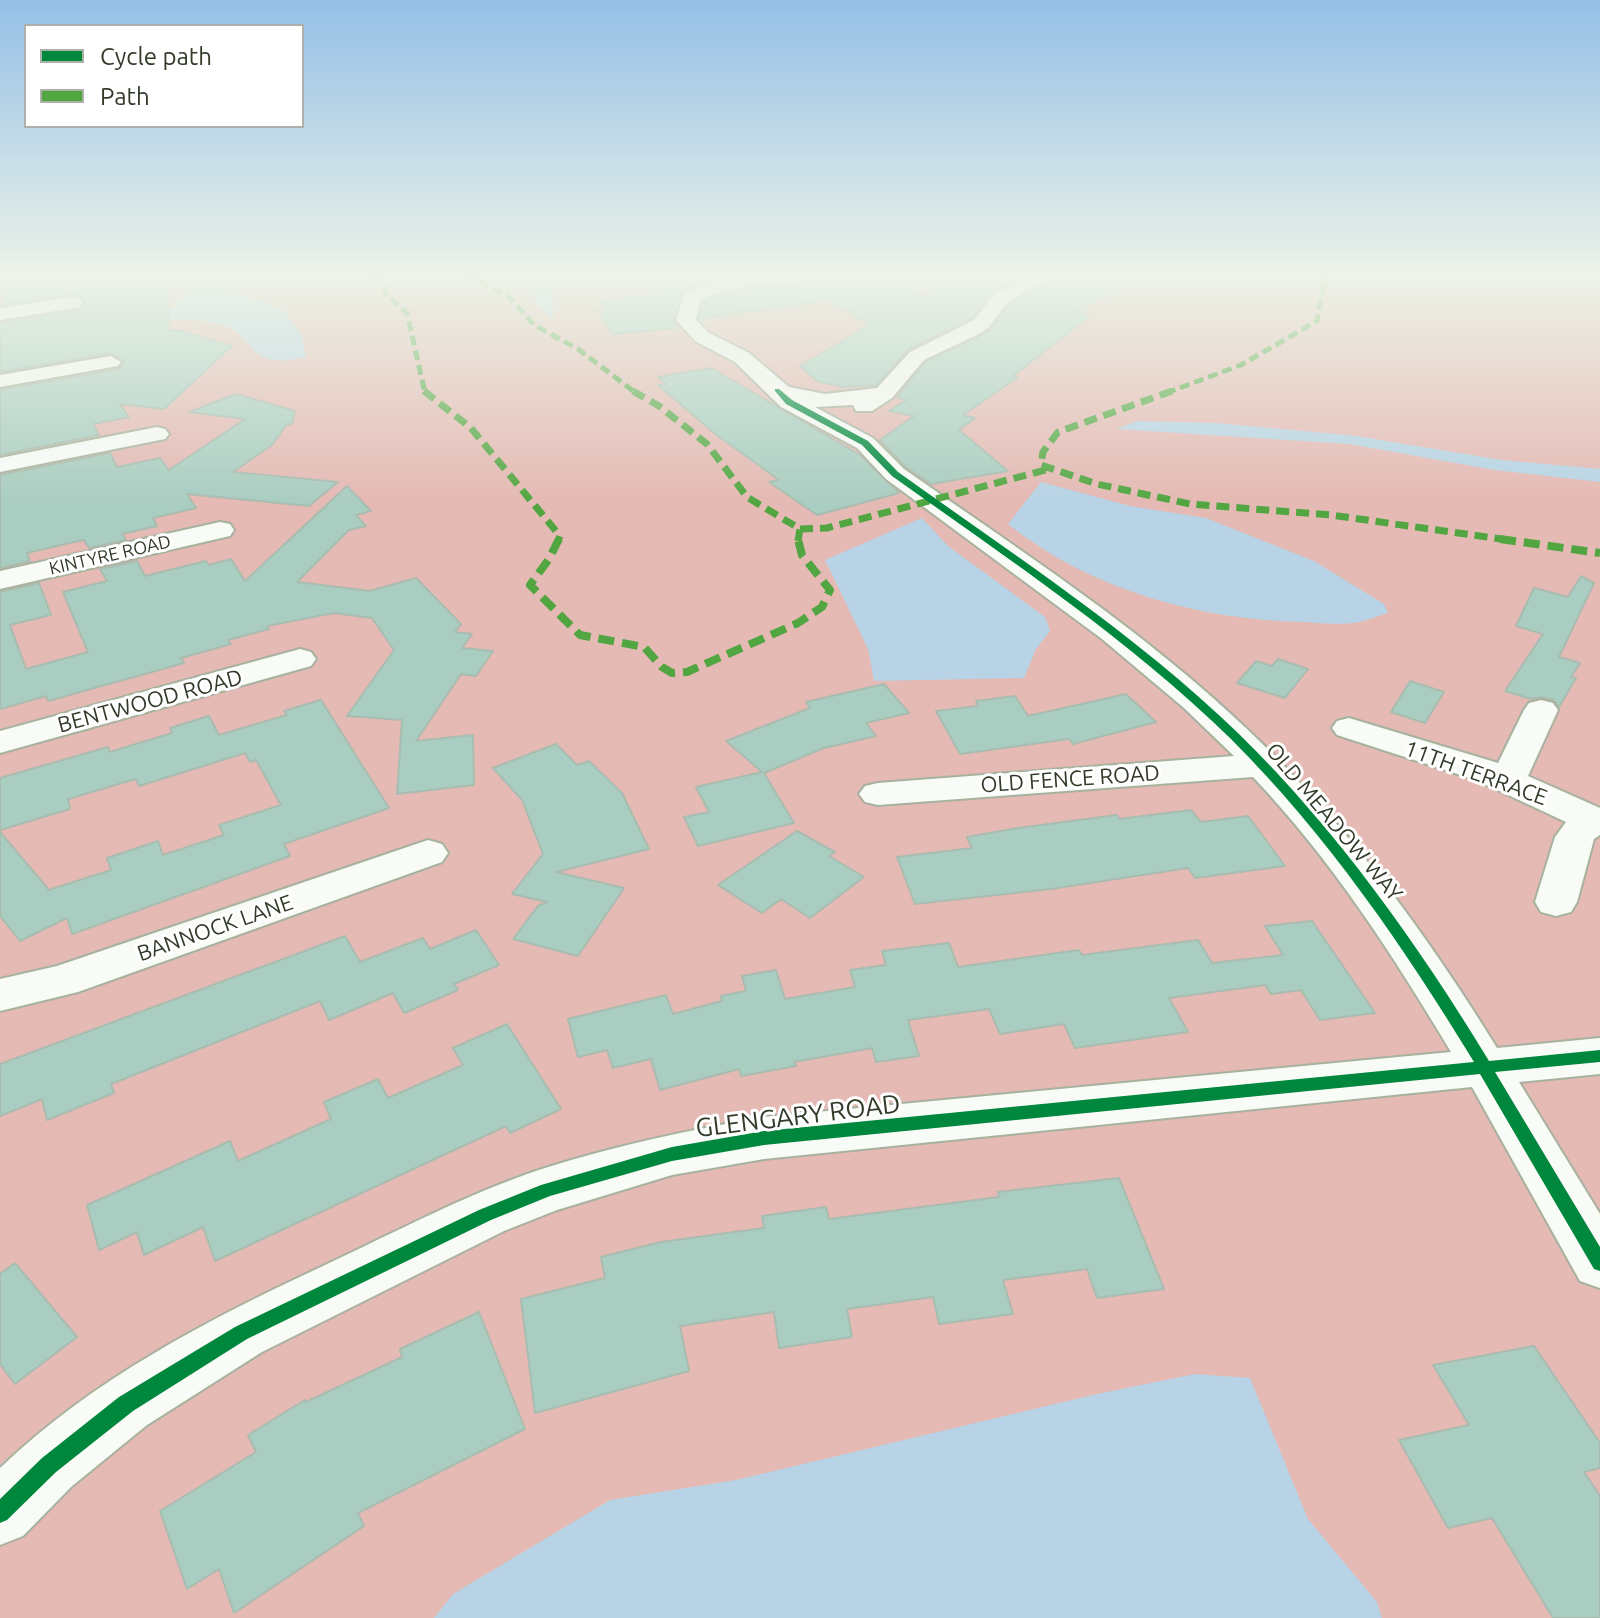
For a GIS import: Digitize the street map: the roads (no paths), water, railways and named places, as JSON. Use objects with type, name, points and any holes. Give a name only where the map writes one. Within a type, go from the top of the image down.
[{"type":"street","name":"OLD MEADOW WAY","points":[[728,351],[748,361],[789,402],[865,443],[895,474],[1128,643],[1181,686],[1263,765],[1322,831],[1379,904],[1436,988],[1600,1263]]},
{"type":"street","points":[[832,424],[884,393],[917,356],[929,351]]},
{"type":"street","points":[[0,381],[111,362]]},
{"type":"street","points":[[777,390],[820,400],[845,400],[884,393]]},
{"type":"street","points":[[0,465],[157,434]]},
{"type":"street","name":"KINTYRE ROAD","points":[[0,580],[220,530]]},
{"type":"street","name":"BENTWOOD ROAD","points":[[0,742],[300,659]]},
{"type":"street","points":[[1507,781],[1541,710]]},
{"type":"street","name":"11TH TERRACE","points":[[1349,728],[1507,781],[1595,821]]},
{"type":"street","name":"OLD FENCE ROAD","points":[[878,794],[1263,765]]},
{"type":"street","points":[[1556,902],[1575,837],[1595,821]]},
{"type":"street","name":"BANNOCK LANE","points":[[0,995],[62,981],[428,853]]},
{"type":"street","name":"GLENGARY ROAD","points":[[0,1513],[49,1465],[126,1404],[203,1354],[485,1215],[579,1179],[672,1154],[764,1138],[1600,1056]]},
{"type":"water","points":[[255,351],[305,351],[306,357],[285,360],[261,355]]},
{"type":"water","points":[[1138,421],[1217,423],[1357,436],[1502,460],[1600,469],[1600,482],[1495,470],[1349,444],[1116,429]]},
{"type":"water","points":[[1041,482],[1130,506],[1206,518],[1314,561],[1384,604],[1388,613],[1347,624],[1265,620],[1186,608],[1110,583],[1074,567],[1008,524]]},
{"type":"water","points":[[922,518],[948,546],[1045,617],[1050,631],[1036,649],[1024,678],[874,681],[868,649],[825,560]]},
{"type":"water","points":[[1195,1374],[1250,1378],[1308,1519],[1377,1602],[1382,1618],[434,1618],[453,1594],[610,1500],[736,1480],[1097,1394]]}]
